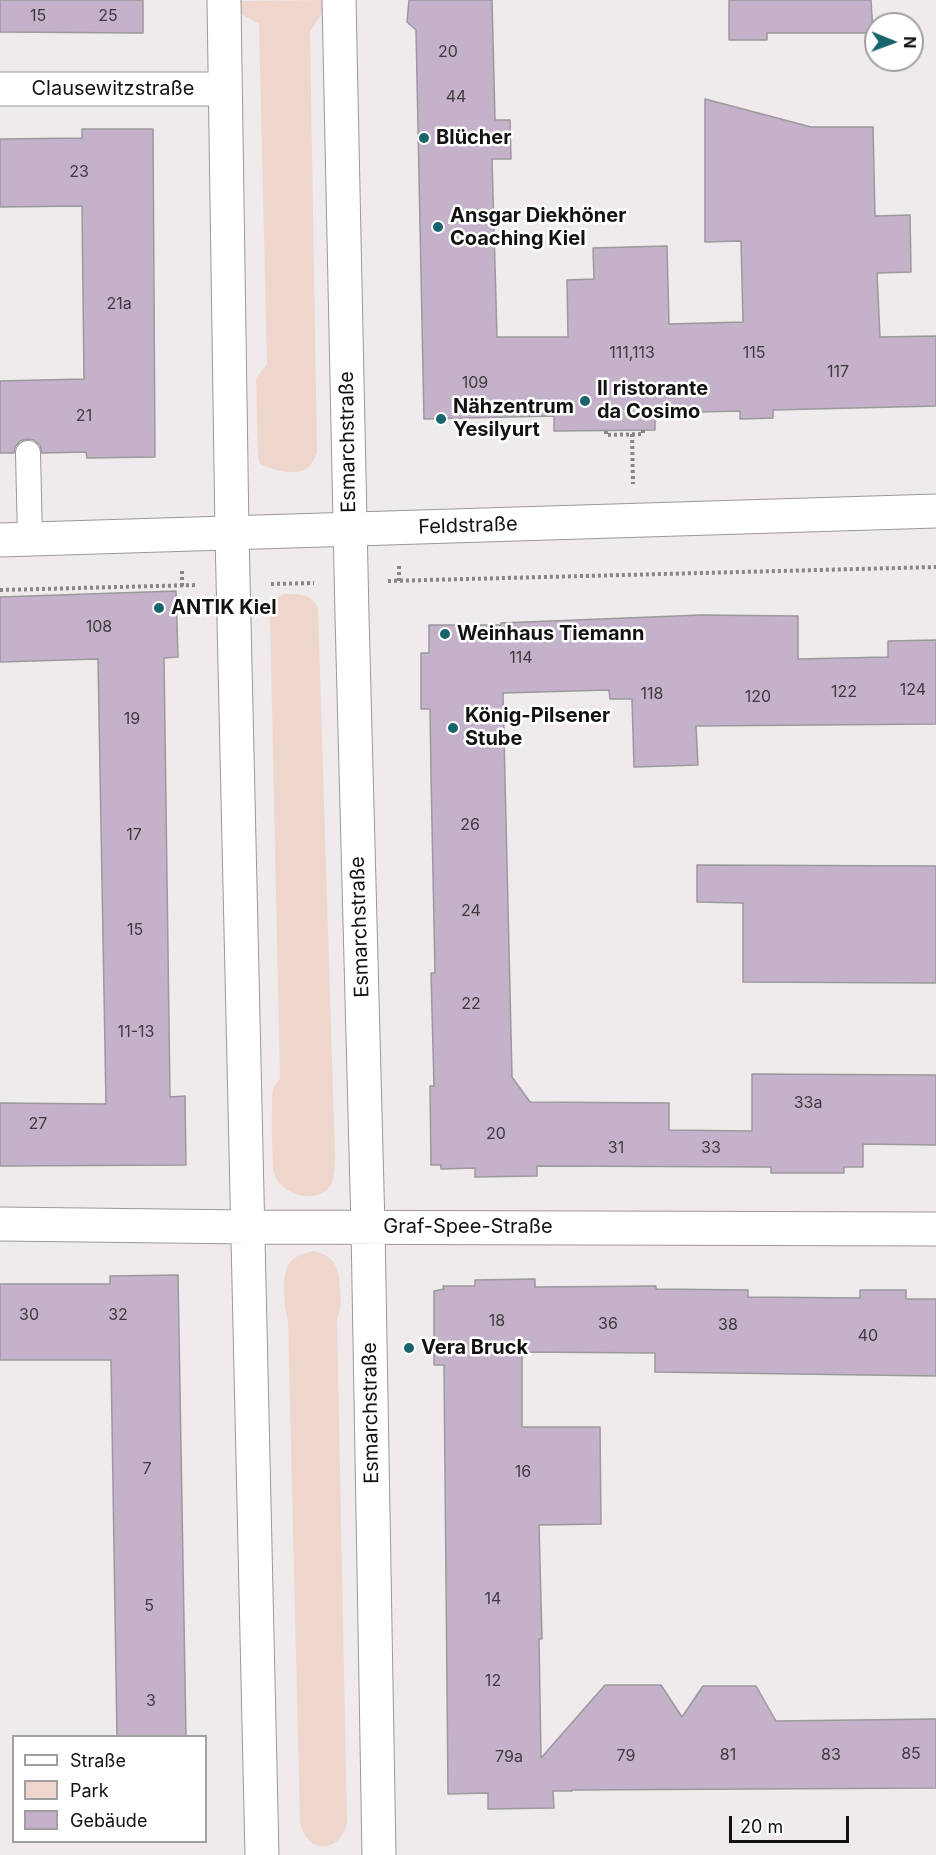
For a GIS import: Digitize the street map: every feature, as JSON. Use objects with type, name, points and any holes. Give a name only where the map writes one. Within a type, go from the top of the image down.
[{"type":"street","points":[[224,0],[233,585],[262,1855]]},
{"type":"street","name":"Esmarchstraße","points":[[339,0],[368,1227],[379,1855]]},
{"type":"street","name":"Clausewitzstraße","points":[[0,89],[225,89]]},
{"type":"street","name":"Feldstraße","points":[[15,539],[936,511]]},
{"type":"street","name":"Graf-Spee-Straße","points":[[0,1224],[936,1229]]},
{"type":"lane","points":[[15,539],[28,453]]},
{"type":"path","points":[[606,431],[606,435],[624,432],[643,434],[643,430]]},
{"type":"path","points":[[632,434],[632,460]]},
{"type":"path","points":[[0,590],[936,567]]},
{"type":"green space","points":[[326,0],[326,7],[310,32],[317,453],[306,469],[288,472],[264,466],[259,463],[258,456],[256,378],[267,364],[259,24],[236,11],[236,1]]},
{"type":"green space","points":[[284,594],[300,594],[308,597],[318,608],[335,1158],[334,1174],[330,1186],[314,1196],[297,1194],[283,1186],[274,1173],[273,1158],[272,1095],[280,1078],[270,616],[273,602]]},
{"type":"green space","points":[[314,1251],[328,1257],[335,1265],[339,1276],[341,1298],[337,1319],[347,1823],[337,1841],[323,1846],[315,1845],[308,1840],[300,1821],[288,1321],[284,1292],[286,1269],[289,1264],[298,1256]]},
{"type":"building","points":[[0,0],[143,0],[143,33],[0,32]]},
{"type":"building","points":[[409,0],[492,0],[495,120],[510,120],[511,159],[492,159],[497,337],[568,337],[567,280],[594,279],[593,248],[667,246],[669,324],[743,322],[741,241],[705,242],[705,99],[811,127],[873,127],[875,216],[910,215],[911,272],[877,273],[880,337],[936,336],[936,406],[773,410],[773,418],[740,419],[740,411],[655,413],[655,430],[554,431],[554,416],[424,419],[416,30],[407,22]]},
{"type":"building","points":[[729,0],[871,0],[872,12],[864,12],[864,33],[767,33],[767,40],[729,40]]},
{"type":"building","points":[[82,129],[153,129],[155,457],[87,458],[86,452],[42,453],[40,445],[28,439],[20,441],[14,453],[0,453],[0,381],[84,379],[82,206],[0,207],[0,139],[82,138]]},
{"type":"building","points":[[176,591],[178,657],[164,658],[170,1097],[185,1096],[186,1165],[0,1166],[0,1103],[106,1104],[98,659],[0,662],[0,597]]},
{"type":"building","points":[[701,615],[798,616],[798,659],[888,657],[888,641],[936,640],[936,724],[696,726],[698,765],[634,767],[632,699],[610,699],[609,690],[503,693],[512,1077],[530,1102],[669,1103],[669,1130],[752,1131],[752,1074],[936,1075],[936,1145],[863,1144],[863,1167],[844,1167],[844,1173],[771,1173],[771,1167],[537,1166],[537,1176],[475,1177],[475,1168],[441,1169],[441,1165],[431,1165],[430,1086],[434,1086],[431,973],[435,973],[430,709],[421,709],[421,653],[429,653],[429,625],[501,625],[501,623]]},
{"type":"building","points":[[697,865],[936,866],[936,983],[743,982],[743,903],[697,902]]},
{"type":"building","points":[[178,1275],[186,1735],[117,1735],[111,1360],[0,1360],[0,1284],[110,1284],[110,1276]]},
{"type":"building","points":[[535,1279],[535,1287],[656,1286],[656,1289],[748,1290],[748,1297],[860,1298],[860,1290],[906,1290],[906,1299],[936,1299],[936,1376],[655,1372],[655,1353],[522,1352],[522,1427],[600,1427],[601,1524],[539,1525],[542,1639],[539,1639],[541,1758],[605,1685],[661,1685],[682,1717],[703,1686],[756,1686],[776,1721],[936,1719],[936,1788],[572,1790],[553,1791],[554,1808],[488,1809],[488,1793],[448,1794],[444,1365],[434,1365],[434,1291],[444,1289],[443,1286],[475,1286],[475,1280]]},
{"type":"place","name":"Blücher","points":[[424,138]]},
{"type":"place","name":"Ansgar Diekhöner Coaching Kiel","points":[[438,227]]},
{"type":"place","name":"Il ristorante da Cosimo","points":[[585,401]]},
{"type":"place","name":"Nähzentrum Yesilyurt","points":[[441,419]]},
{"type":"place","name":"ANTIK Kiel","points":[[159,608]]},
{"type":"place","name":"Weinhaus Tiemann","points":[[445,634]]},
{"type":"place","name":"König-Pilsener Stube","points":[[453,728]]},
{"type":"place","name":"Vera Bruck","points":[[409,1348]]}]
